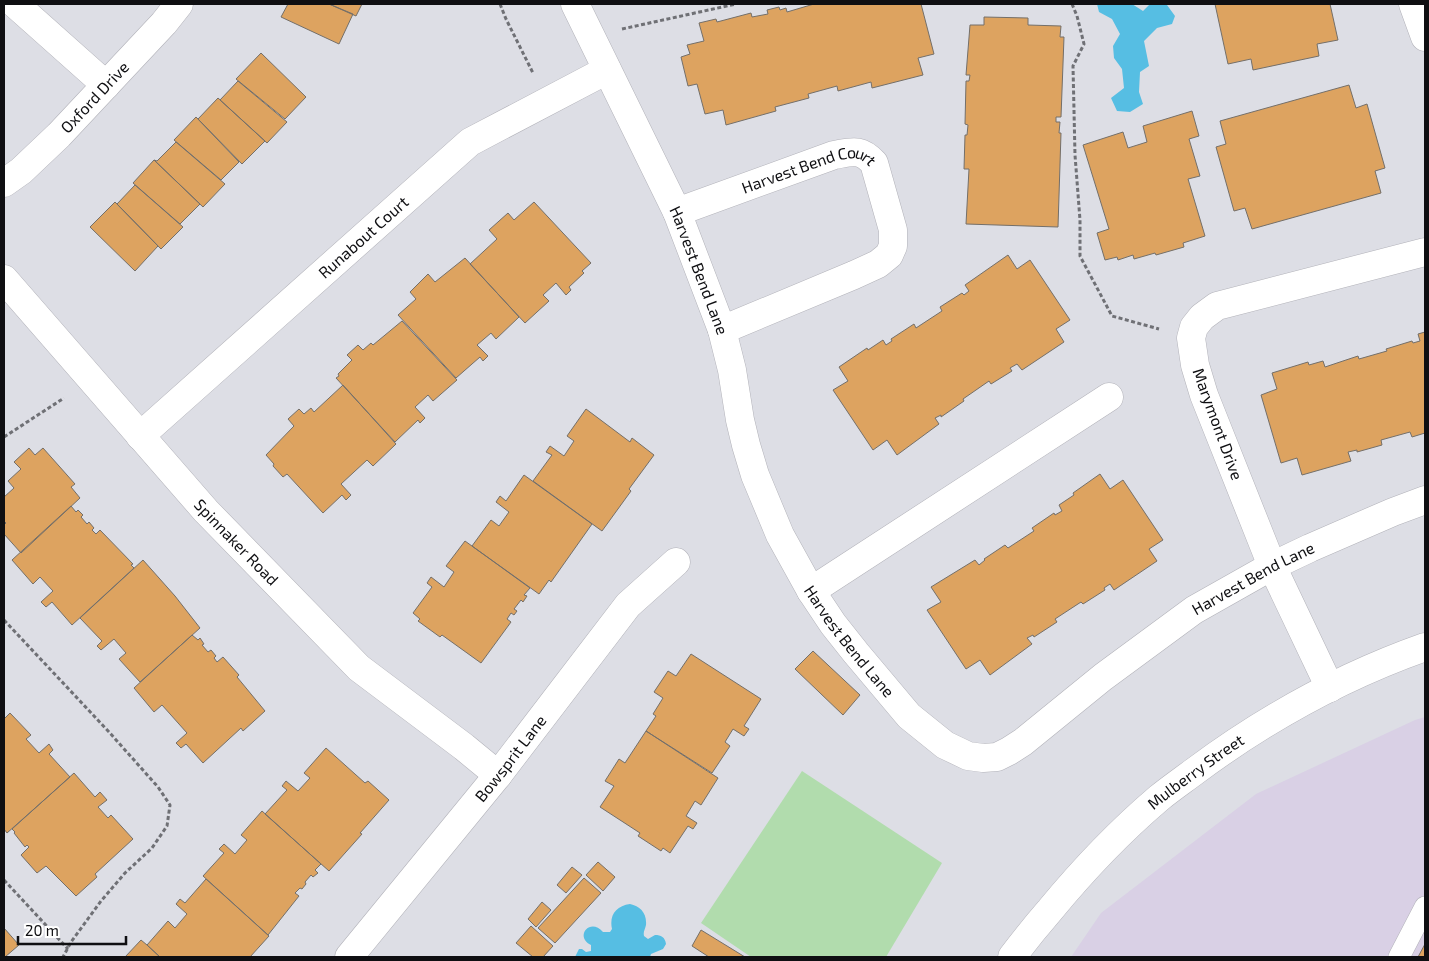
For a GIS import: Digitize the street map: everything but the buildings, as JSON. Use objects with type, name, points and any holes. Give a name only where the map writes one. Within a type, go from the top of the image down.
[{"type":"street","points":[[15,4],[106,85]]},
{"type":"street","name":"Oxford Drive","points":[[4,183],[21,171],[53,141],[164,23],[179,4]]},
{"type":"street","name":"Harvest Bend Lane","points":[[575,4],[677,212],[722,330],[732,370],[742,428],[755,475],[780,536],[832,624],[910,716],[945,745],[968,756],[983,758],[997,757],[1009,751],[1103,677],[1194,610],[1272,566],[1393,512],[1425,500]]},
{"type":"street","points":[[1413,4],[1425,37]]},
{"type":"street","name":"Runabout Court","points":[[140,436],[470,142],[607,70]]},
{"type":"street","name":"Harvest Bend Court","points":[[677,212],[834,156],[858,152],[867,156],[874,163],[893,230],[893,246],[889,255],[878,264],[854,275],[722,330]]},
{"type":"street","points":[[1191,338],[1194,327],[1202,317],[1217,306],[1425,252]]},
{"type":"street","name":"Spinnaker Road","points":[[4,279],[206,510],[359,668],[498,775]]},
{"type":"street","name":"Marymont Drive","points":[[1191,338],[1195,365],[1204,394],[1272,566],[1330,688]]},
{"type":"street","points":[[811,591],[1109,397]]},
{"type":"street","name":"Bowsprit Lane","points":[[349,957],[498,775],[628,605],[676,562]]},
{"type":"street","name":"Mulberry Street","points":[[1012,957],[1077,878],[1117,836],[1159,798],[1246,735],[1273,719],[1330,688],[1398,657],[1425,647]]},
{"type":"lane","points":[[1399,957],[1425,907]]},
{"type":"path","points":[[500,4],[548,101]]},
{"type":"path","points":[[591,36],[736,4]]},
{"type":"path","points":[[1072,4],[1084,44],[1073,66],[1080,256],[1112,316],[1191,338]]},
{"type":"path","points":[[4,438],[91,379]]},
{"type":"path","points":[[4,620],[109,732],[158,787],[170,806],[166,826],[152,848],[125,873],[101,901],[63,957]]},
{"type":"path","points":[[4,880],[68,949]]},
{"type":"shaded area","points":[[1425,717],[1425,957],[1071,957],[1101,913],[1256,794]]},
{"type":"green space","points":[[802,771],[942,863],[886,957],[751,957],[701,923]]},
{"type":"water","points":[[1097,4],[1132,4],[1143,11],[1150,4],[1167,5],[1175,16],[1172,24],[1157,28],[1144,41],[1149,66],[1140,72],[1139,92],[1143,104],[1130,112],[1117,111],[1111,98],[1124,88],[1122,69],[1114,58],[1113,46],[1120,34],[1112,19],[1099,12]]},
{"type":"water","points":[[630,904],[640,908],[644,914],[646,925],[644,936],[648,939],[655,935],[662,937],[666,944],[663,949],[651,954],[650,957],[575,957],[579,949],[586,952],[591,951],[591,945],[586,942],[584,937],[584,933],[589,927],[598,928],[603,932],[610,932],[613,915],[617,909]]}]
